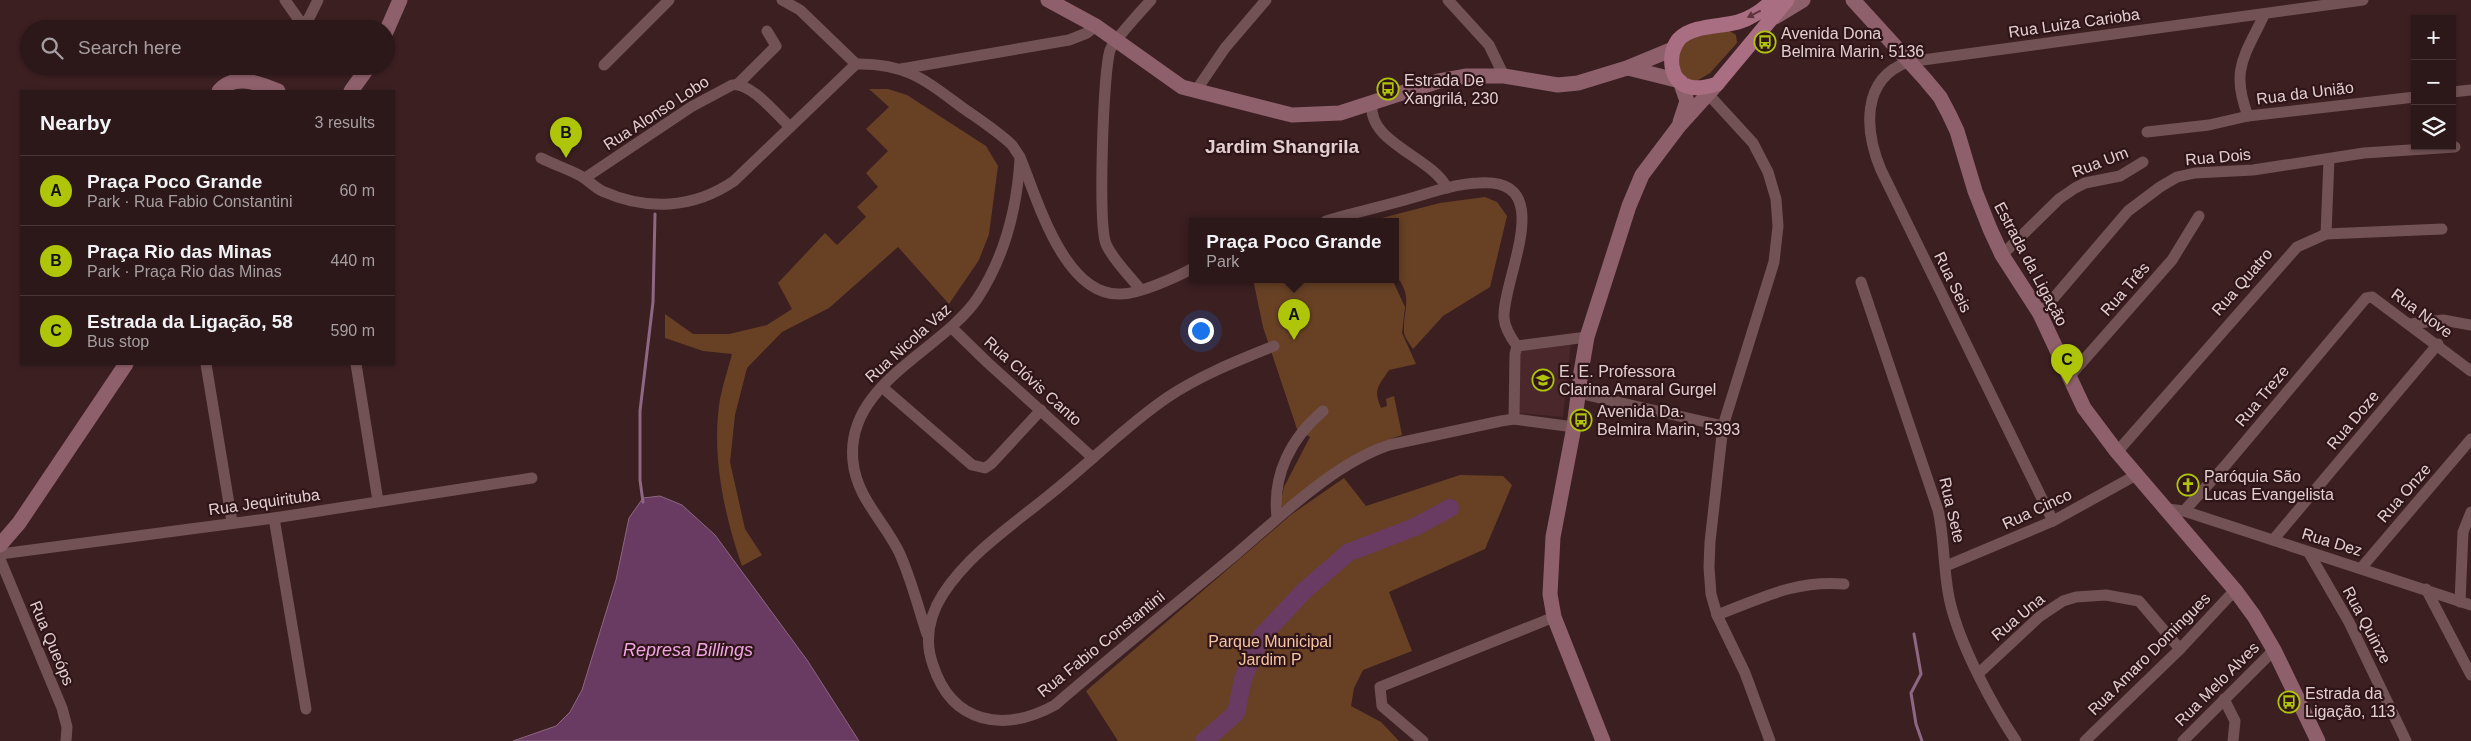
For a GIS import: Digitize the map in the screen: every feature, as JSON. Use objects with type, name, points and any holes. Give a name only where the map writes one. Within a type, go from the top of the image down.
[{"type":"main road","points":[[391,20],[400,0]]},
{"type":"main road","points":[[1048,0],[1096,26],[1166,77],[1195,92],[1292,115],[1340,113],[1439,81],[1467,76],[1504,76],[1558,85],[1578,83],[1627,68],[1673,49]]},
{"type":"main road","points":[[1679,126],[1687,101],[1680,81],[1672,68],[1673,49],[1678,40],[1687,34],[1732,23],[1764,9],[1773,0]]},
{"type":"main road","points":[[1603,741],[1554,617],[1550,594],[1553,537],[1574,427],[1587,337],[1628,206],[1646,170],[1679,126],[1713,90],[1775,17],[1787,0]]},
{"type":"main road","points":[[1775,17],[1803,0]]},
{"type":"main road","name":"Estrada da Ligação","points":[[1853,0],[1940,97],[1949,114],[1980,206],[2002,255],[2040,314],[2068,378],[2084,408],[2117,452],[2168,509],[2235,590],[2274,650],[2318,741]]},
{"type":"main road","points":[[1732,23],[1745,35],[1746,51]]},
{"type":"main road","points":[[1627,68],[1680,81],[1690,87],[1713,90]]},
{"type":"main road","points":[[352,90],[363,75]]},
{"type":"main road","points":[[220,90],[229,83],[242,80],[261,84],[276,90]]},
{"type":"main road","points":[[0,548],[125,365]]},
{"type":"street","points":[[286,0],[293,14],[302,20]]},
{"type":"street","points":[[313,20],[318,0]]},
{"type":"street","points":[[604,65],[669,0]]},
{"type":"street","points":[[782,0],[800,10],[856,64],[901,69],[923,78],[1005,138],[1020,157],[1050,233],[1059,249],[1079,275],[1092,285],[1109,293],[1123,294],[1189,270]]},
{"type":"street","points":[[1140,289],[1112,254],[1103,230],[1106,74],[1110,50],[1151,0]]},
{"type":"street","points":[[1195,92],[1220,56],[1266,0]]},
{"type":"street","points":[[1448,0],[1489,45],[1504,76]]},
{"type":"street","name":"Rua Luiza Carioba","points":[[1908,62],[2363,0]]},
{"type":"street","name":"Rua da União","points":[[2264,15],[2240,67],[2240,91],[2248,116],[2411,97]]},
{"type":"street","points":[[901,69],[1069,40],[1087,33],[1096,26]]},
{"type":"street","points":[[767,32],[776,46],[738,84],[751,90],[790,127]]},
{"type":"street","name":"Rua Seis","points":[[1908,62],[1889,72],[1874,95],[1869,112],[1872,149],[2054,522]]},
{"type":"street","points":[[542,158],[581,176],[600,190],[623,198],[653,203],[690,202],[711,196],[734,180],[856,64]]},
{"type":"street","name":"Rua Alonso Lobo","points":[[581,176],[712,94],[738,84]]},
{"type":"street","points":[[1713,90],[1753,143],[1768,172],[1776,199],[1778,226],[1774,262],[1723,426],[1710,542],[1711,594],[1717,615],[1745,673],[1770,741]]},
{"type":"street","points":[[2456,92],[2471,90]]},
{"type":"street","points":[[1372,103],[1373,118],[1380,131],[1432,170],[1447,188]]},
{"type":"street","points":[[2147,132],[2209,125],[2248,116]]},
{"type":"street","name":"Rua Dois","points":[[2040,314],[2113,226],[2143,199],[2177,177],[2194,173],[2253,170],[2411,149]]},
{"type":"street","name":"Rua Nicola Vaz","points":[[927,634],[898,550],[866,500],[854,470],[853,444],[855,432],[868,403],[909,361],[952,328],[977,298],[993,272],[1001,254],[1010,221],[1020,157]]},
{"type":"street","points":[[2326,234],[2329,159]]},
{"type":"street","name":"Rua Um","points":[[2002,255],[2060,199],[2075,188],[2085,183],[2120,176],[2144,162]]},
{"type":"street","points":[[1337,218],[1447,188],[1479,182],[1491,183],[1513,194],[1521,205],[1523,226],[1504,310],[1506,327],[1517,346]]},
{"type":"street","name":"Rua Três","points":[[2068,378],[2172,260],[2199,216]]},
{"type":"street","name":"Rua Quatro","points":[[2117,452],[2288,254],[2306,242],[2326,234],[2442,229]]},
{"type":"street","name":"Rua Sete","points":[[1861,282],[1938,510],[1949,600],[1954,617],[1979,673],[2004,723],[2016,741]]},
{"type":"street","name":"Rua Treze","points":[[2184,511],[2224,467],[2362,300],[2369,297],[2376,300]]},
{"type":"street","name":"Rua Nove","points":[[2376,300],[2435,342],[2471,371]]},
{"type":"street","points":[[2410,324],[2443,320],[2471,325]]},
{"type":"street","name":"Rua Doze","points":[[2273,540],[2435,342],[2443,320]]},
{"type":"street","name":"Rua Clóvis Canto","points":[[952,328],[1093,458]]},
{"type":"street","points":[[1517,346],[1587,337]]},
{"type":"street","points":[[927,634],[942,595],[958,573],[976,554],[1134,422],[1189,384],[1274,346]]},
{"type":"street","points":[[1514,420],[1514,354],[1517,346]]},
{"type":"street","points":[[206,365],[232,522]]},
{"type":"street","points":[[356,365],[378,502]]},
{"type":"street","points":[[882,387],[972,465],[980,468],[985,468],[991,464],[1041,410]]},
{"type":"street","points":[[1578,393],[1723,426]]},
{"type":"street","points":[[1277,517],[1276,487],[1282,469],[1304,427],[1323,411]]},
{"type":"street","name":"Rua Fabio Constantini","points":[[927,634],[934,671],[948,698],[958,707],[996,720],[1012,720],[1035,715],[1055,706],[1277,517],[1356,460],[1380,448],[1469,426],[1514,420],[1574,427]]},
{"type":"street","name":"Rua Onze","points":[[2362,567],[2471,440]]},
{"type":"street","name":"Rua Cinco","points":[[1946,566],[2054,522],[2138,474]]},
{"type":"street","name":"Rua Jequirituba","points":[[0,548],[274,518],[532,478]]},
{"type":"street","points":[[2168,509],[2184,511]]},
{"type":"street","name":"Rua Dez","points":[[2184,511],[2309,552],[2362,567],[2466,603]]},
{"type":"street","points":[[2466,603],[2463,532],[2471,512]]},
{"type":"street","points":[[274,518],[306,709]]},
{"type":"street","name":"Rua Queóps","points":[[0,548],[62,708],[67,728],[66,741]]},
{"type":"street","name":"Rua Quinze","points":[[2309,552],[2349,622],[2406,741]]},
{"type":"street","points":[[1717,615],[1790,587],[1824,582],[1844,584]]},
{"type":"street","points":[[2426,589],[2471,675]]},
{"type":"street","name":"Rua Amaro Domingues","points":[[2085,741],[2180,649],[2235,590]]},
{"type":"street","name":"Rua Una","points":[[1979,673],[2039,617],[2063,601],[2076,597],[2106,595],[2139,601],[2180,649]]},
{"type":"street","points":[[1423,741],[1382,706],[1380,687],[1554,617]]},
{"type":"street","name":"Rua Melo Alves","points":[[2183,741],[2274,650]]},
{"type":"street","points":[[2224,699],[2235,721],[2232,741]]},
{"type":"shaded area","name":"E. E. Professora Clarina Amaral Gurgel","points":[[1571,343],[1563,417],[1518,413],[1519,346]]},
{"type":"green space","points":[[1728,30],[1736,35],[1737,43],[1710,73],[1695,82],[1679,75],[1675,51],[1681,40]]},
{"type":"green space","points":[[869,89],[888,89],[907,95],[986,146],[998,166],[989,234],[979,260],[949,304],[898,247],[829,308],[782,332],[747,368],[735,415],[730,462],[745,529],[762,555],[742,566],[725,505],[718,462],[717,441],[720,399],[732,354],[703,351],[665,338],[665,314],[693,334],[729,334],[767,325],[792,309],[778,283],[825,233],[837,245],[866,217],[857,207],[878,187],[866,173],[888,151],[866,129],[889,107]]},
{"type":"green space","points":[[1485,197],[1497,202],[1507,216],[1490,287],[1443,316],[1413,349],[1404,332],[1406,296],[1399,280],[1399,218],[1382,218],[1440,203]]},
{"type":"green space","points":[[1254,283],[1394,283],[1405,307],[1402,333],[1416,364],[1389,370],[1377,392],[1381,408],[1387,406],[1386,399],[1394,396],[1402,435],[1381,442],[1286,508],[1280,505],[1284,487],[1310,437],[1297,429],[1263,327]]},
{"type":"green space","name":"Parque Municipal Jardim P","points":[[1460,475],[1503,476],[1512,485],[1485,549],[1389,592],[1412,651],[1363,670],[1354,688],[1351,706],[1381,722],[1399,741],[1118,741],[1086,691],[1292,514],[1344,478],[1366,506]]},
{"type":"water","name":"Represa Billings","points":[[660,496],[682,505],[715,535],[807,660],[859,741],[513,741],[556,726],[570,712],[582,690],[616,580],[629,518],[643,498]]},
{"type":"waterway","points":[[643,502],[640,480],[640,411],[653,302],[655,214]]},
{"type":"waterway","points":[[1355,550],[1415,527],[1450,508]]},
{"type":"waterway","points":[[1204,741],[1236,713],[1243,679],[1261,637],[1304,591],[1349,552]]},
{"type":"waterway","points":[[1914,634],[1921,674],[1911,693],[1916,724],[1922,741]]},
{"type":"place","name":"Avenida Dona Belmira Marin, 5136","points":[[1765,42]]},
{"type":"place","name":"Estrada De Xangrilá, 230","points":[[1388,89]]},
{"type":"place","name":"Praça Rio das Minas","points":[[566,158]]},
{"type":"place","name":"Praça Poco Grande","points":[[1294,340]]},
{"type":"place","name":"E. E. Professora Clarina Amaral Gurgel","points":[[1543,380]]},
{"type":"place","name":"Estrada da Ligação, 58","points":[[2067,385]]},
{"type":"place","name":"Avenida Da. Belmira Marin, 5393","points":[[1581,420]]},
{"type":"place","name":"Paróquia São Lucas Evangelista","points":[[2188,485]]},
{"type":"place","name":"Estrada da Ligação, 113","points":[[2289,702]]},
{"type":"district","name":"Jardim Shangrila","points":[[1282,146]]}]
